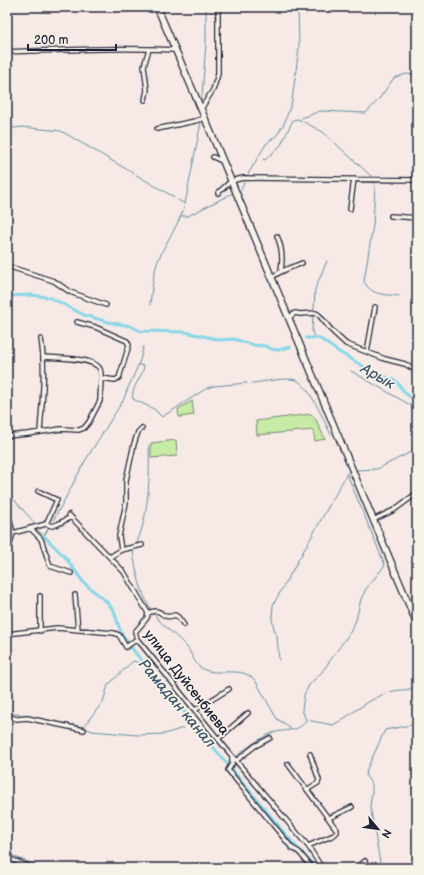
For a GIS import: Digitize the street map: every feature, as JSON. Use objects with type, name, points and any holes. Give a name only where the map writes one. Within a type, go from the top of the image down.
[{"type":"highway","points":[[157,7],[417,624]]},
{"type":"street","points":[[201,109],[213,90],[218,74],[218,7]]},
{"type":"street","points":[[145,100],[147,90],[144,66],[149,49]]},
{"type":"street","points":[[7,52],[25,52],[29,50],[175,50]]},
{"type":"street","points":[[158,128],[205,118]]},
{"type":"street","points":[[194,126],[196,121]]},
{"type":"street","points":[[213,157],[222,161]]},
{"type":"street","points":[[218,193],[231,181],[243,178],[417,180]]},
{"type":"street","points":[[350,209],[354,179]]},
{"type":"street","points":[[392,216],[417,218]]},
{"type":"street","points":[[277,236],[281,244],[281,270]]},
{"type":"street","points":[[271,278],[281,270],[292,268],[302,263]]},
{"type":"street","points":[[7,266],[57,282],[70,292],[106,305]]},
{"type":"street","points":[[367,352],[374,307]]},
{"type":"street","points":[[288,318],[296,313],[316,313],[342,341],[350,346],[405,364],[417,371]]},
{"type":"street","points":[[77,322],[95,327],[127,342],[129,345],[119,378],[115,380],[101,378]]},
{"type":"street","points":[[40,432],[43,396],[43,357],[41,339]]},
{"type":"street","points":[[7,436],[61,429],[79,430],[84,428],[89,422],[100,401],[100,368],[80,359],[43,357]]},
{"type":"street","points":[[121,550],[119,536],[126,504],[126,480],[134,444],[138,432],[142,428]]},
{"type":"street","points":[[13,533],[46,524],[58,500],[38,491]]},
{"type":"street","points":[[373,520],[394,510],[417,493]]},
{"type":"street","points":[[7,509],[13,533],[10,544],[7,548]]},
{"type":"street","name":"улица Дуйсенбиева","points":[[46,524],[52,526],[70,516],[124,572],[148,613],[148,618],[135,632],[137,639],[236,761],[304,841],[322,868]]},
{"type":"street","points":[[30,528],[41,539],[50,566],[71,573]]},
{"type":"street","points":[[110,556],[121,550],[142,545]]},
{"type":"street","points":[[75,595],[78,630]]},
{"type":"street","points":[[40,596],[40,631]]},
{"type":"street","points":[[148,613],[155,610],[169,618],[176,615],[184,624]]},
{"type":"street","points":[[7,619],[7,634],[57,628],[114,633],[118,635],[126,647],[137,639]]},
{"type":"street","points":[[195,710],[229,689]]},
{"type":"street","points":[[218,739],[248,713]]},
{"type":"street","points":[[7,716],[17,719],[27,718],[84,730]]},
{"type":"street","points":[[236,761],[255,746],[270,738]]},
{"type":"street","points":[[308,790],[318,783],[319,780],[310,754]]},
{"type":"street","points":[[232,756],[232,764],[228,770],[292,848],[299,852],[312,868]]},
{"type":"street","points":[[288,764],[337,830],[337,832],[308,846]]},
{"type":"street","points":[[329,818],[352,807]]},
{"type":"street","points":[[7,858],[28,866]]},
{"type":"street","points":[[357,868],[365,862]]},
{"type":"green space","points":[[192,401],[194,415],[179,417],[178,409]]},
{"type":"green space","points":[[311,414],[316,420],[325,439],[315,441],[313,430],[257,435],[256,421]]},
{"type":"green space","points":[[176,440],[177,456],[151,458],[151,443]]},
{"type":"waterway","points":[[202,96],[206,43],[206,7]]},
{"type":"waterway","points":[[247,176],[266,144],[277,135],[284,124],[292,101],[299,48],[298,7]]},
{"type":"waterway","points":[[302,118],[320,111],[366,113],[379,99],[394,78],[406,74],[417,75]]},
{"type":"waterway","points":[[263,159],[265,160],[281,145],[293,120],[298,119],[323,132],[371,176]]},
{"type":"waterway","points":[[150,305],[153,280],[158,262],[163,249],[180,218],[185,204],[201,122]]},
{"type":"waterway","points":[[7,129],[22,127],[61,131],[174,197]]},
{"type":"waterway","points":[[239,191],[241,190],[245,180]]},
{"type":"waterway","points":[[373,181],[375,185],[373,225],[364,281],[374,292],[399,296]]},
{"type":"waterway","points":[[182,216],[188,216],[233,193]]},
{"type":"waterway","points":[[178,200],[185,204]]},
{"type":"waterway","points":[[314,309],[315,289],[327,261]]},
{"type":"waterway","points":[[7,296],[32,295],[51,298],[84,315],[108,322],[130,326],[141,331],[185,332],[221,340],[234,339],[253,345],[266,346],[271,349],[278,350],[290,347]]},
{"type":"waterway","points":[[313,315],[312,332],[315,338]]},
{"type":"waterway","points":[[306,338],[319,338],[373,372],[396,381],[406,394],[417,401]]},
{"type":"waterway","points":[[51,524],[85,461],[124,399],[140,361],[143,347]]},
{"type":"waterway","points":[[139,365],[144,366],[133,391],[133,399],[154,409],[162,417],[207,388],[247,383]]},
{"type":"waterway","name":"Арык","points":[[351,371],[417,409]]},
{"type":"waterway","points":[[252,383],[287,379],[296,380],[301,383],[316,404],[331,435]]},
{"type":"waterway","points":[[136,545],[144,521],[148,496],[149,445]]},
{"type":"waterway","points":[[357,470],[377,469],[417,449]]},
{"type":"waterway","points":[[279,660],[277,636],[272,619],[273,605],[348,472]]},
{"type":"waterway","points":[[235,759],[247,748],[268,735],[296,729],[303,724],[306,720],[302,710],[304,695],[309,685],[322,672],[351,631],[356,620],[361,599],[366,589],[385,565],[347,474]]},
{"type":"waterway","points":[[7,492],[33,521],[35,526]]},
{"type":"waterway","name":"Рамадан канал","points":[[36,529],[44,536],[49,527]]},
{"type":"waterway","name":"Рамадан канал","points":[[44,536],[65,557],[84,583],[108,603],[114,611],[121,633],[137,655],[292,842],[316,868]]},
{"type":"waterway","points":[[134,548],[133,553],[141,588],[156,617],[187,647],[196,663],[203,669],[216,672],[243,673],[255,680],[277,719],[287,725],[290,729]]},
{"type":"waterway","points":[[411,596],[417,592]]},
{"type":"waterway","points":[[7,713],[83,727],[103,702],[108,685],[133,661],[145,665]]},
{"type":"waterway","points":[[307,720],[333,725],[375,698],[393,691],[417,687]]},
{"type":"waterway","points":[[381,868],[370,806],[372,785],[366,776],[367,769],[385,730],[417,725]]},
{"type":"waterway","points":[[83,727],[92,731],[138,735],[165,734],[183,728]]},
{"type":"waterway","name":"Рамадан канал","points":[[233,771],[235,762]]},
{"type":"waterway","points":[[7,854],[44,868]]}]
